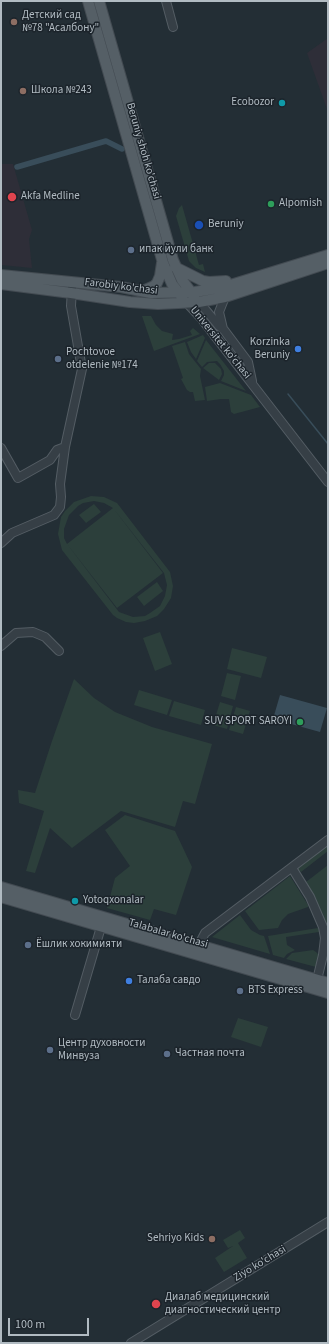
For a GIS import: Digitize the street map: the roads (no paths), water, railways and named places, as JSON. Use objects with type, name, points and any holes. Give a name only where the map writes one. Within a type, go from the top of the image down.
[{"type":"main road","name":"Beruniy shoh ko'chasi","points":[[91,2],[162,263],[172,284],[187,303]]},
{"type":"main road","name":"Beruniy shoh ko'chasi","points":[[91,2],[142,156],[175,267],[182,280],[199,302]]},
{"type":"main road","name":"Farobiy ko'chasi","points":[[1,284],[72,288],[132,289],[151,293],[192,292],[224,287],[328,255]]},
{"type":"main road","points":[[143,292],[158,283],[162,263]]},
{"type":"main road","name":"Farobiy ko'chasi","points":[[1,275],[72,288],[130,302],[158,304],[187,303],[225,297],[328,263]]},
{"type":"main road","points":[[175,267],[209,282],[241,281]]},
{"type":"main road","points":[[187,303],[192,292]]},
{"type":"main road","name":"Talabalar ko'chasi","points":[[1,888],[27,900],[101,927],[317,980],[328,984]]},
{"type":"main road","name":"Talabalar ko'chasi","points":[[1,897],[27,900],[196,950],[328,993]]},
{"type":"street","points":[[166,1],[173,27]]},
{"type":"street","points":[[1,543],[12,534],[54,515],[58,512],[61,504],[60,484],[65,447],[82,369],[71,306],[72,288]]},
{"type":"street","points":[[224,330],[219,312],[225,297]]},
{"type":"street","name":"Universitet ko'chasi","points":[[199,302],[224,330],[248,362],[253,384]]},
{"type":"street","name":"Universitet ko'chasi","points":[[187,303],[201,318],[253,384],[328,482]]},
{"type":"street","points":[[1,448],[18,478],[50,460],[57,450],[65,447]]},
{"type":"street","points":[[1,646],[16,633],[33,632],[45,637],[59,651]]},
{"type":"street","points":[[196,950],[205,933],[328,840]]},
{"type":"street","points":[[292,868],[301,880],[310,897],[323,927],[325,938],[323,955],[317,980]]},
{"type":"street","points":[[75,1015],[101,927]]},
{"type":"street","name":"Ziyo ko'chasi","points":[[131,1343],[328,1222]]},
{"type":"water","name":"SUV SPORT SAROYI","points":[[280,695],[327,708],[320,732],[273,719]]},
{"type":"waterway","points":[[17,167],[106,141],[122,149]]},
{"type":"waterway","points":[[288,394],[328,444]]},
{"type":"place","name":"Детский сад №78 \"Асалбону\"","points":[[14,22]]},
{"type":"place","name":"Школа №243","points":[[23,91]]},
{"type":"place","name":"Ecobozor","points":[[282,103]]},
{"type":"place","name":"Akfa Medline","points":[[12,197]]},
{"type":"place","name":"Alpomish","points":[[271,204]]},
{"type":"place","name":"Beruniy","points":[[199,225]]},
{"type":"place","name":"ипак йули банк","points":[[131,250]]},
{"type":"place","name":"Korzinka Beruniy","points":[[298,349]]},
{"type":"place","name":"Pochtovoe otdelenie №174","points":[[58,359]]},
{"type":"place","name":"SUV SPORT SAROYI","points":[[300,722]]},
{"type":"place","name":"Yotoqxonalar","points":[[75,901]]},
{"type":"place","name":"Ёшлик хокимияти","points":[[28,945]]},
{"type":"place","name":"Талаба савдо","points":[[129,981]]},
{"type":"place","name":"BTS Express","points":[[240,991]]},
{"type":"place","name":"Центр духовности Минвуза","points":[[50,1050]]},
{"type":"place","name":"Частная почта","points":[[167,1054]]},
{"type":"place","name":"Sehriyo Kids","points":[[212,1239]]},
{"type":"place","name":"Диалаб медицинский диагностический центр","points":[[156,1304]]}]
